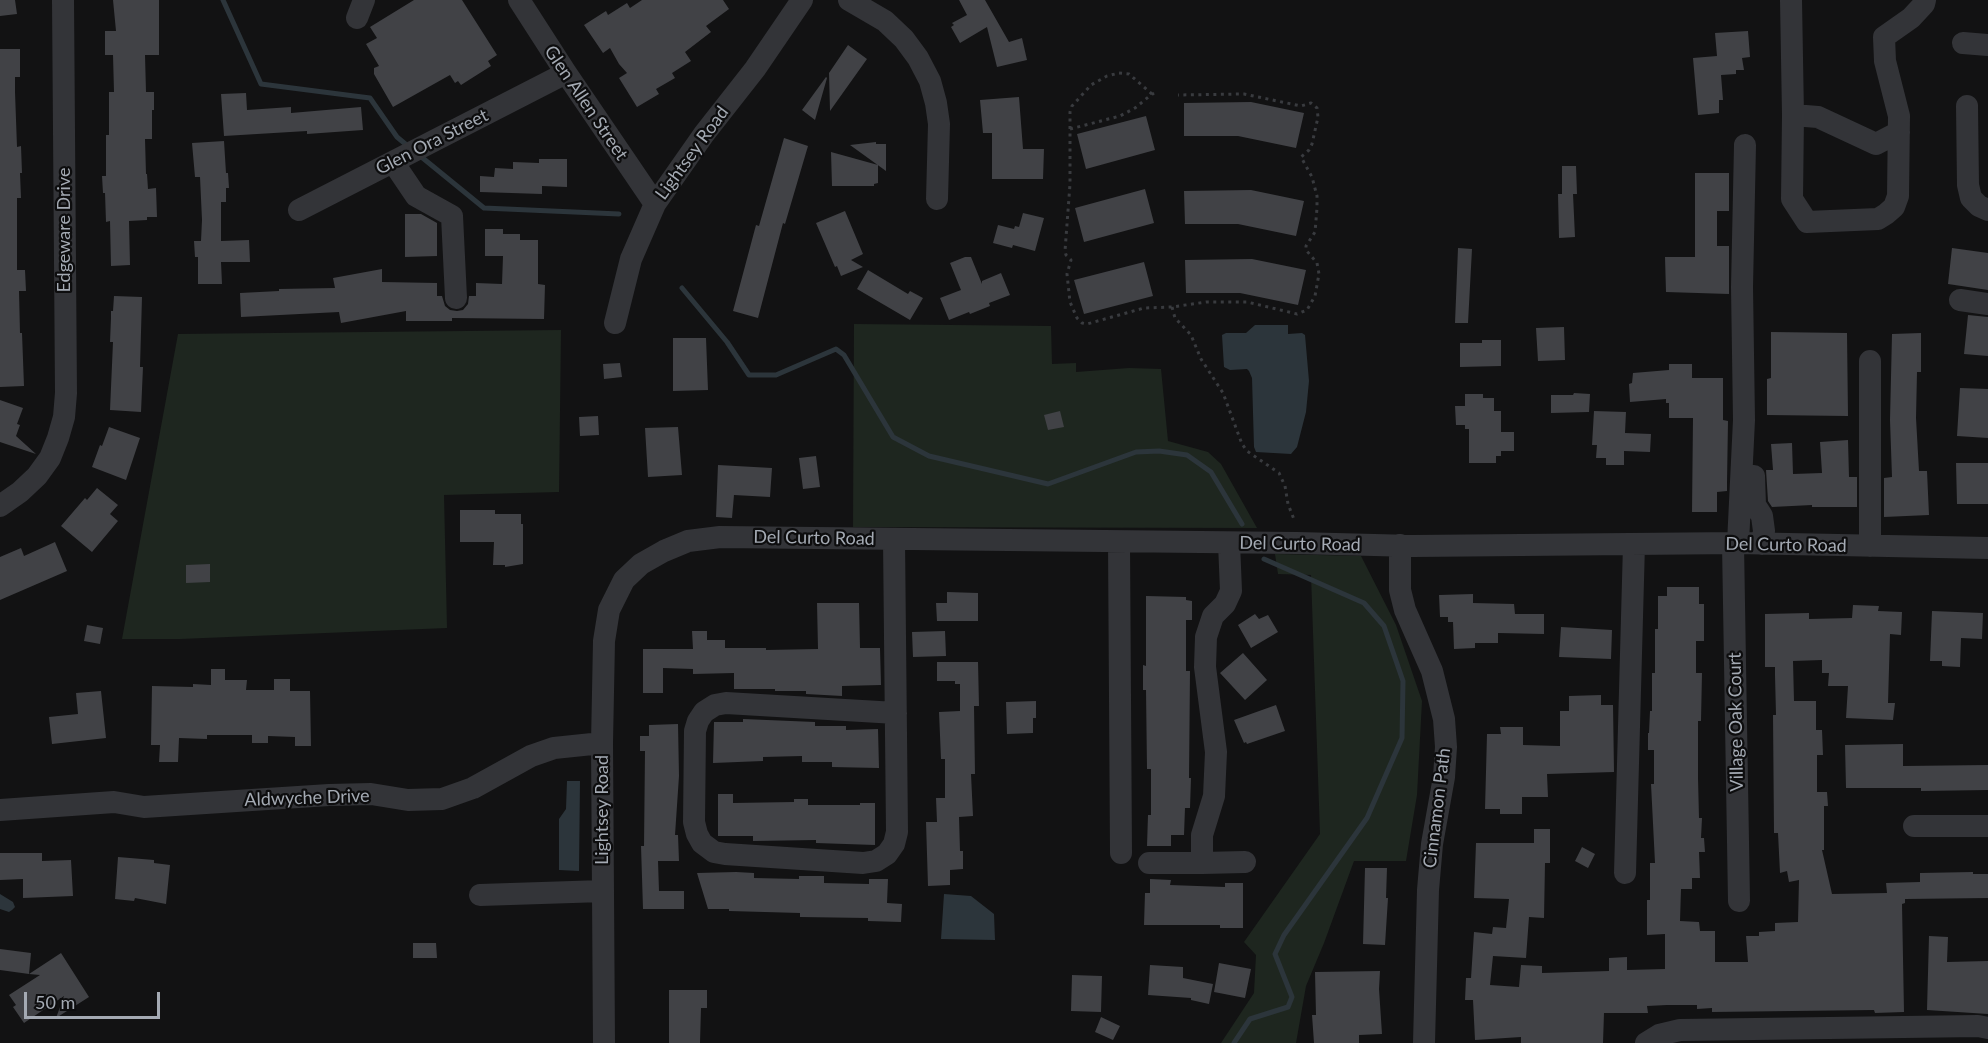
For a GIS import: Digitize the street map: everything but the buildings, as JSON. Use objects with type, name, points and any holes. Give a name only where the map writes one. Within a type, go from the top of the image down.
[{"type":"street","name":"Edgeware Drive","points":[[0,506],[37,476],[50,458],[64,417],[66,393],[63,0]]},
{"type":"street","name":"Glen Allen Street","points":[[519,0],[655,204]]},
{"type":"street","name":"Lightsey Road","points":[[615,323],[632,259],[655,204],[704,134],[755,69],[802,0]]},
{"type":"street","points":[[849,0],[885,21],[904,39],[918,58],[930,81],[939,124],[937,199]]},
{"type":"street","points":[[1791,0],[1792,199],[1807,222],[1878,219],[1894,207],[1898,196],[1899,116],[1885,62],[1884,36],[1911,18],[1925,0]]},
{"type":"street","points":[[1963,43],[1988,45]]},
{"type":"street","name":"Glen Ora Street","points":[[298,210],[566,73]]},
{"type":"street","points":[[1967,106],[1968,185],[1971,198],[1979,206],[1988,210]]},
{"type":"street","points":[[1793,115],[1818,117],[1876,144],[1899,132]]},
{"type":"street","name":"Village Oak Court","points":[[1739,901],[1735,543],[1744,420],[1742,287],[1745,145]]},
{"type":"street","points":[[393,162],[416,196],[452,216],[456,298]]},
{"type":"street","points":[[1960,300],[1988,304]]},
{"type":"street","points":[[1756,354],[1753,423],[1755,505],[1762,516],[1764,531],[1762,544]]},
{"type":"street","points":[[1870,361],[1870,546]]},
{"type":"street","name":"Del Curto Road","points":[[624,580],[641,564],[664,551],[688,541],[720,537],[1400,545],[1735,543],[1988,548]]},
{"type":"street","points":[[894,539],[896,713],[897,832],[891,849],[876,861],[863,863],[725,854],[714,852],[702,843],[694,822],[695,731],[704,712],[715,705],[726,703],[896,713]]},
{"type":"street","points":[[1119,542],[1121,854]]},
{"type":"street","points":[[1202,862],[1202,835],[1214,796],[1216,752],[1205,667],[1206,638],[1213,616],[1225,604],[1231,591],[1229,543]]},
{"type":"street","points":[[1625,873],[1634,544]]},
{"type":"street","name":"Cinnamon Path","points":[[1400,545],[1400,590],[1405,610],[1432,671],[1444,719],[1446,747],[1428,890],[1424,1043]]},
{"type":"street","name":"Lightsey Road","points":[[604,1043],[602,743],[604,641],[609,610],[624,580]]},
{"type":"street","name":"Aldwyche Drive","points":[[0,810],[114,802],[144,807],[329,795],[370,795],[408,800],[442,799],[473,788],[531,756],[554,748],[602,743]]},
{"type":"street","points":[[1914,826],[1988,826]]},
{"type":"street","points":[[1149,863],[1245,862]]},
{"type":"street","points":[[480,895],[603,891]]},
{"type":"street","points":[[1646,1043],[1659,1035],[1680,1030],[1978,1026],[1988,1028]]},
{"type":"path","points":[[1152,94],[1129,74],[1119,73],[1099,79],[1085,90],[1072,106],[1065,251],[1071,260],[1067,274],[1072,311],[1082,323],[1087,324],[1144,308],[1196,303],[1247,302],[1297,314],[1307,310],[1312,304],[1319,274],[1317,263],[1309,254],[1306,246],[1315,232],[1317,196],[1309,170],[1301,157],[1312,144],[1318,117],[1317,108],[1311,103],[1301,106],[1244,94],[1178,95]]},
{"type":"path","points":[[1070,129],[1120,116],[1136,108],[1152,94],[1158,93]]},
{"type":"path","points":[[1172,307],[1175,318],[1191,335],[1201,359],[1223,393],[1242,444],[1247,451],[1279,473],[1295,522]]},
{"type":"shaded area","points":[[854,324],[1051,326],[1052,364],[1076,363],[1076,372],[1129,368],[1161,369],[1168,441],[1208,452],[1221,464],[1257,528],[853,527]]},
{"type":"shaded area","points":[[1255,325],[1288,325],[1288,334],[1302,333],[1305,335],[1309,381],[1306,412],[1297,447],[1291,454],[1256,452],[1252,378],[1247,369],[1230,370],[1224,367],[1222,335],[1246,333]]},
{"type":"shaded area","points":[[561,330],[559,492],[444,495],[447,628],[180,639],[122,639],[178,334]]},
{"type":"shaded area","points":[[1275,554],[1361,556],[1396,625],[1422,701],[1417,795],[1406,861],[1354,861],[1306,986],[1296,1043],[1221,1043],[1254,993],[1256,955],[1244,942],[1320,834],[1311,575],[1278,574]]},
{"type":"shaded area","points":[[567,781],[580,781],[579,871],[559,870],[559,819],[566,809]]},
{"type":"shaded area","points":[[0,894],[13,902],[15,907],[9,912],[0,909]]},
{"type":"shaded area","points":[[944,894],[971,896],[994,914],[995,940],[941,939]]},
{"type":"waterway","points":[[223,0],[261,84],[370,98],[397,137],[409,147]]},
{"type":"waterway","points":[[419,155],[484,208],[619,214]]},
{"type":"waterway","points":[[682,288],[727,342],[749,375],[776,375],[836,349],[844,355],[893,437],[929,456],[1048,484],[1136,452],[1159,451],[1187,455],[1211,472],[1242,524]]},
{"type":"waterway","points":[[1234,1043],[1250,1019],[1288,1007],[1292,997],[1275,954],[1284,935],[1367,818],[1402,738],[1403,681],[1384,626],[1364,603],[1264,559]]}]
